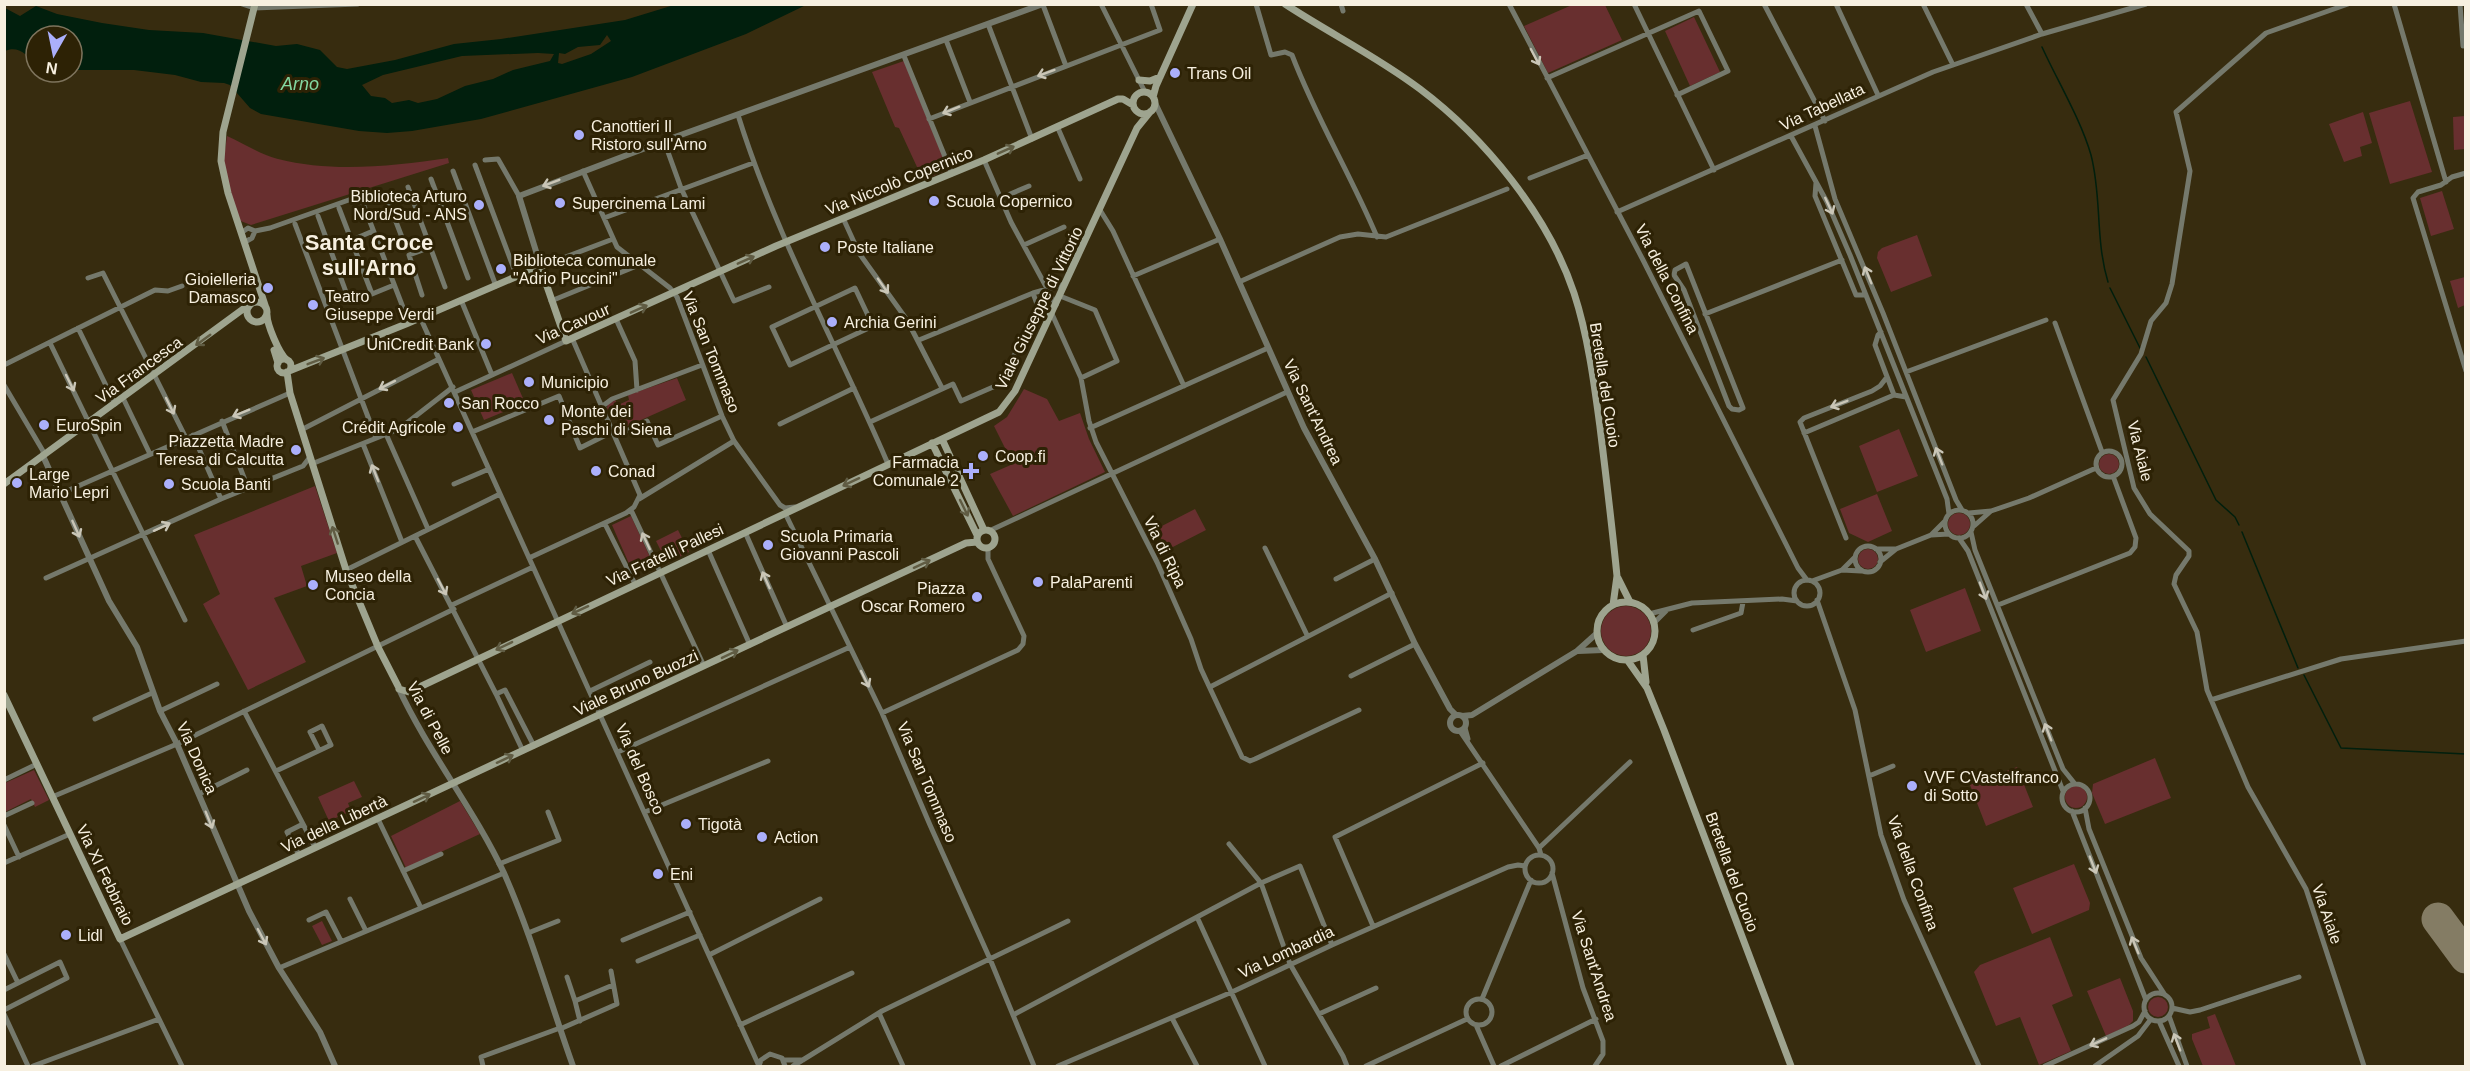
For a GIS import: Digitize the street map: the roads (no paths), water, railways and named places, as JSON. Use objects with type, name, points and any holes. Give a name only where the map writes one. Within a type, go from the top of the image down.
[{"type":"main road","points":[[1135,108],[1133,99],[1156,86],[1193,4]]},
{"type":"main road","name":"Bretella del Cuoio","points":[[1285,4],[1384,65],[1420,89],[1449,113],[1475,138],[1512,180],[1544,230],[1574,292],[1588,346],[1617,576],[1613,605],[1605,610],[1599,619],[1596,634]]},
{"type":"main road","points":[[255,6],[222,140],[222,167],[237,220],[263,294],[268,324],[280,353],[291,365],[288,372]]},
{"type":"main road","points":[[1146,92],[1150,81],[1160,77]]},
{"type":"main road","name":"Viale Giuseppe di Vittorio","points":[[785,513],[991,417],[1004,407],[1015,391],[1052,314],[1137,128],[1150,112],[1146,92]]},
{"type":"main road","name":"Via Niccolò Copernico","points":[[674,293],[843,218],[952,174],[1119,99],[1143,114],[1150,112]]},
{"type":"main road","name":"Viale Giuseppe di Vittorio","points":[[1135,108],[1137,128]]},
{"type":"main road","points":[[255,322],[263,320],[266,311],[262,303],[251,303],[247,313],[250,319],[269,332],[278,370],[288,372],[409,323],[539,266],[551,301],[569,339]]},
{"type":"main road","name":"Via Cavour","points":[[569,339],[674,293]]},
{"type":"main road","name":"Via Francesca","points":[[4,484],[251,303],[260,299],[263,294]]},
{"type":"main road","points":[[278,363],[282,359],[287,360]]},
{"type":"main road","name":"Via di Pelle","points":[[288,372],[290,393],[346,570],[378,647],[398,687]]},
{"type":"main road","points":[[932,443],[980,547],[988,548],[994,542],[942,438]]},
{"type":"main road","name":"Via Fratelli Pallesi","points":[[398,687],[409,692],[785,513]]},
{"type":"main road","name":"Viale Bruno Buozzi","points":[[450,781],[522,747],[601,714],[989,532]]},
{"type":"main road","name":"Bretella del Cuoio","points":[[1617,576],[1630,602]]},
{"type":"main road","points":[[1596,634],[1603,650],[1614,658],[1628,661],[1643,655],[1653,643],[1654,623],[1649,614],[1639,605],[1630,602],[1613,605]]},
{"type":"main road","name":"Bretella del Cuoio","points":[[1643,655],[1647,688],[1791,1066]]},
{"type":"main road","name":"Bretella del Cuoio","points":[[1628,661],[1647,688]]},
{"type":"main road","name":"Via XI Febbraio","points":[[4,695],[120,939]]},
{"type":"main road","name":"Via della Libertà","points":[[120,939],[443,788],[450,781]]},
{"type":"street","points":[[242,4],[255,6],[358,4]]},
{"type":"street","name":"Via Sant'Andrea","points":[[1101,4],[1120,46],[1163,122],[1220,239],[1287,392],[1319,458],[1375,559],[1415,645],[1456,716]]},
{"type":"street","points":[[929,119],[1161,30],[1151,4]]},
{"type":"street","points":[[1256,4],[1272,55],[1285,52],[1292,55],[1307,96],[1358,191],[1377,237]]},
{"type":"street","name":"Via della Confina","points":[[1509,4],[1798,568],[1819,590],[1817,600],[1820,613],[1855,710],[1881,835],[1904,900],[1979,1066]]},
{"type":"street","points":[[1634,4],[1714,170]]},
{"type":"street","points":[[1764,4],[1825,121]]},
{"type":"street","points":[[1836,4],[1878,95]]},
{"type":"street","points":[[1923,4],[1953,65]]},
{"type":"street","points":[[2026,4],[2042,34]]},
{"type":"street","name":"Via Tabellata","points":[[1617,212],[1815,126],[1878,95],[1953,65],[2042,34],[2146,4]]},
{"type":"street","name":"Via Aiale","points":[[2348,4],[2266,33],[2176,112],[2190,171],[2172,284],[2166,303],[2151,321],[2141,354],[2113,400],[2134,488],[2151,514],[2189,551],[2190,556],[2176,575],[2174,584],[2176,593],[2197,632],[2202,673],[2211,700],[2248,787],[2306,889],[2364,1066]]},
{"type":"street","points":[[2394,4],[2446,182]]},
{"type":"street","points":[[2460,4],[2463,46]]},
{"type":"street","points":[[519,196],[664,141],[1043,5],[1065,66]]},
{"type":"street","points":[[1547,78],[1699,11],[1728,71],[1677,95]]},
{"type":"street","points":[[988,24],[1032,139]]},
{"type":"street","points":[[946,40],[970,102]]},
{"type":"street","points":[[904,56],[952,174]]},
{"type":"street","name":"Via Sant'Andrea","points":[[1150,112],[1163,122]]},
{"type":"street","points":[[738,115],[753,163],[785,243],[888,464]]},
{"type":"street","points":[[1057,126],[1080,179]]},
{"type":"street","points":[[1815,126],[1835,199],[1962,510]]},
{"type":"street","points":[[1791,136],[1827,202],[1881,332],[1947,499],[1946,528],[1950,534]]},
{"type":"street","points":[[664,141],[681,188],[734,301],[770,287]]},
{"type":"street","points":[[1530,178],[1588,155]]},
{"type":"street","points":[[485,160],[498,159],[519,196],[539,266],[613,238]]},
{"type":"street","points":[[984,160],[1024,245],[1056,305]]},
{"type":"street","points":[[604,218],[753,163]]},
{"type":"street","points":[[475,165],[517,277]]},
{"type":"street","points":[[453,171],[496,286]]},
{"type":"street","name":"Via San Tommaso","points":[[583,171],[621,252],[674,293],[734,441],[780,505]]},
{"type":"street","points":[[2465,371],[2413,198],[2416,194],[2446,182],[2452,177],[2466,173]]},
{"type":"street","points":[[431,179],[468,278]]},
{"type":"street","points":[[1816,182],[1815,196],[1856,295],[1866,295]]},
{"type":"street","points":[[1001,198],[1029,186]]},
{"type":"street","points":[[408,187],[445,287]]},
{"type":"street","points":[[1239,282],[1340,237],[1358,234],[1386,237],[1507,189]]},
{"type":"street","points":[[385,193],[403,240]]},
{"type":"street","points":[[242,233],[245,229],[253,230],[361,198],[409,323]]},
{"type":"street","points":[[339,208],[372,294],[394,285]]},
{"type":"street","points":[[1100,210],[1113,231],[1184,387]]},
{"type":"street","points":[[318,216],[346,292]]},
{"type":"street","points":[[843,218],[859,253],[919,340],[942,388]]},
{"type":"street","points":[[237,220],[253,230]]},
{"type":"street","points":[[295,224],[376,438]]},
{"type":"street","points":[[1024,245],[1064,227]]},
{"type":"street","points":[[245,242],[252,238],[253,230]]},
{"type":"street","points":[[352,240],[373,231]]},
{"type":"street","points":[[1133,276],[1220,239]]},
{"type":"street","points":[[422,295],[408,255],[431,248]]},
{"type":"street","points":[[1706,314],[1842,260]]},
{"type":"street","points":[[1686,264],[1706,314],[1743,408],[1739,410],[1729,406],[1684,290],[1674,275],[1675,270],[1679,267],[1686,264]]},
{"type":"street","points":[[551,301],[639,266]]},
{"type":"street","points":[[88,278],[103,273],[186,438]]},
{"type":"street","points":[[919,340],[1033,293],[1066,284]]},
{"type":"street","points":[[4,365],[155,290],[168,291],[182,286]]},
{"type":"street","points":[[855,288],[873,326],[790,365],[772,327],[815,306],[855,288]]},
{"type":"street","points":[[870,422],[953,384],[961,401],[1000,384],[1038,307],[1033,293]]},
{"type":"street","points":[[1060,296],[1095,310],[1116,361],[1081,378]]},
{"type":"street","points":[[461,300],[492,375]]},
{"type":"street","name":"Via di Ripa","points":[[1052,314],[1081,378],[1090,428],[1157,562],[1191,639],[1199,664],[1239,752],[1245,760],[1250,761],[1359,710]]},
{"type":"street","name":"Via del Bosco","points":[[420,317],[759,1066]]},
{"type":"street","points":[[616,319],[635,361],[637,390]]},
{"type":"street","points":[[1906,372],[2046,320]]},
{"type":"street","points":[[2055,323],[2103,452]]},
{"type":"street","points":[[78,328],[115,404]]},
{"type":"street","points":[[1881,332],[1875,345],[1894,395]]},
{"type":"street","points":[[569,339],[615,434],[639,492],[639,499]]},
{"type":"street","name":"Via Cavour","points":[[314,463],[386,434],[408,423],[454,390],[569,339]]},
{"type":"street","points":[[50,343],[185,620]]},
{"type":"street","points":[[1090,428],[1268,348]]},
{"type":"street","points":[[302,430],[439,358]]},
{"type":"street","points":[[604,409],[607,402],[702,365]]},
{"type":"street","points":[[1846,538],[1800,422],[1802,419],[1872,391],[1880,386],[1887,377]]},
{"type":"street","points":[[4,385],[43,451],[43,456]]},
{"type":"street","points":[[780,424],[854,388]]},
{"type":"street","points":[[989,532],[1287,392]]},
{"type":"street","points":[[60,494],[290,393]]},
{"type":"street","points":[[1804,433],[1894,395],[1906,397]]},
{"type":"street","points":[[473,433],[559,396],[580,448],[647,422],[658,445],[722,416]]},
{"type":"street","points":[[123,398],[150,454]]},
{"type":"street","points":[[222,421],[248,488]]},
{"type":"street","points":[[386,434],[428,529]]},
{"type":"street","points":[[193,435],[221,499]]},
{"type":"street","points":[[530,558],[631,510],[639,499],[734,441]]},
{"type":"street","points":[[363,444],[402,542]]},
{"type":"street","points":[[2113,451],[2121,458],[2121,469],[2113,476],[2104,476],[2096,468],[2096,460],[2103,452],[2113,451]]},
{"type":"street","points":[[46,578],[221,499],[303,466],[308,462],[311,454]]},
{"type":"street","name":"Via Donica","points":[[43,456],[109,601],[137,647],[152,693],[199,794],[236,885],[279,968],[320,1032],[335,1066]]},
{"type":"street","points":[[1968,513],[1991,511],[2029,498],[2096,468]]},
{"type":"street","points":[[454,484],[489,469]]},
{"type":"street","points":[[1998,605],[2130,552],[2135,547],[2136,538],[2113,476]]},
{"type":"street","points":[[346,570],[500,494]]},
{"type":"street","points":[[772,520],[778,513],[780,505],[785,508],[797,507]]},
{"type":"street","points":[[631,510],[704,666]]},
{"type":"street","points":[[1931,535],[1955,510],[1968,513],[1973,520],[1975,550],[2063,769],[2075,784],[2084,787],[2089,792],[2090,799],[2085,808],[2089,830],[2139,954],[2171,1001],[2172,1008],[2169,1016],[2187,1066]]},
{"type":"street","points":[[1959,538],[1972,530],[1991,511]]},
{"type":"street","name":"Via San Tommaso","points":[[785,513],[882,713],[990,959],[1034,1066]]},
{"type":"street","points":[[605,524],[634,584]]},
{"type":"street","points":[[745,532],[787,627]]},
{"type":"street","points":[[1842,570],[1874,570],[1896,549],[1931,535],[1950,534],[1959,538],[1968,551],[2063,791],[2062,802],[2072,811],[2146,1000],[2145,1011],[2139,1022],[2133,1026],[2045,1066]]},
{"type":"street","points":[[415,536],[522,747]]},
{"type":"street","points":[[1782,599],[1794,592],[1799,583],[1826,577],[1842,570],[1863,546],[1868,545],[1876,549],[1896,549]]},
{"type":"street","points":[[882,713],[1018,650],[1023,644],[1024,636],[988,559],[988,548]]},
{"type":"street","points":[[1265,548],[1307,635]]},
{"type":"street","points":[[1876,549],[1881,562]]},
{"type":"street","points":[[708,550],[750,645]]},
{"type":"street","points":[[1854,558],[1856,566],[1862,571]]},
{"type":"street","points":[[1335,579],[1375,559]]},
{"type":"street","points":[[52,797],[177,744],[378,647],[533,567]]},
{"type":"street","name":"Via della Confina","points":[[1798,568],[1799,583]]},
{"type":"street","points":[[1819,590],[1826,577]]},
{"type":"street","points":[[1794,592],[1797,601]]},
{"type":"street","points":[[1210,687],[1392,593]]},
{"type":"street","points":[[1649,614],[1692,603],[1782,599],[1808,605],[1820,613]]},
{"type":"street","points":[[1808,605],[1817,600]]},
{"type":"street","points":[[1693,630],[1741,612],[1743,602]]},
{"type":"street","points":[[1654,623],[1667,610]]},
{"type":"street","points":[[1456,716],[1451,726],[1455,730],[1464,728],[1472,715],[1577,651],[1596,634]]},
{"type":"street","points":[[2211,700],[2341,659],[2466,641]]},
{"type":"street","points":[[1351,676],[1415,645]]},
{"type":"street","points":[[618,752],[850,647]]},
{"type":"street","points":[[1577,651],[1603,650]]},
{"type":"street","points":[[590,691],[650,662]]},
{"type":"street","points":[[160,711],[217,684]]},
{"type":"street","name":"Via di Pelle","points":[[398,687],[504,873],[528,933],[573,1066]]},
{"type":"street","points":[[496,694],[505,690],[532,743]]},
{"type":"street","points":[[95,719],[152,693]]},
{"type":"street","points":[[244,711],[315,847]]},
{"type":"street","points":[[1456,716],[1472,715]]},
{"type":"street","points":[[1456,716],[1466,721],[1464,728]]},
{"type":"street","points":[[276,771],[331,745],[322,726],[310,732],[319,750]]},
{"type":"street","name":"Via Sant'Andrea","points":[[1464,728],[1469,741],[1539,848],[1541,855],[1551,862],[1582,988],[1603,1041],[1603,1054],[1595,1066]]},
{"type":"street","points":[[645,812],[768,761]]},
{"type":"street","points":[[1539,848],[1630,762]]},
{"type":"street","points":[[1373,926],[1335,837],[1483,763]]},
{"type":"street","points":[[4,780],[37,764]]},
{"type":"street","points":[[1869,776],[1893,766]]},
{"type":"street","points":[[199,794],[247,770]]},
{"type":"street","points":[[2063,791],[2075,784]]},
{"type":"street","points":[[4,816],[32,803]]},
{"type":"street","points":[[2072,811],[2085,808]]},
{"type":"street","points":[[499,864],[559,840],[548,812]]},
{"type":"street","points":[[378,819],[421,908]]},
{"type":"street","points":[[298,855],[287,832],[303,824]]},
{"type":"street","points":[[4,825],[19,856]]},
{"type":"street","points":[[4,863],[70,834]]},
{"type":"street","points":[[1229,844],[1261,883],[1290,964],[1347,1066]]},
{"type":"street","points":[[403,872],[441,854]]},
{"type":"street","points":[[1541,855],[1531,857],[1525,866],[1525,872],[1531,880],[1544,881],[1552,873]]},
{"type":"street","points":[[1013,1015],[1261,883],[1300,866],[1332,945]]},
{"type":"street","name":"Via Lombardia","points":[[1058,1066],[1232,992],[1373,926],[1508,867],[1525,866]]},
{"type":"street","points":[[279,968],[504,873]]},
{"type":"street","points":[[1482,999],[1531,880]]},
{"type":"street","points":[[350,899],[366,931]]},
{"type":"street","points":[[709,955],[820,899]]},
{"type":"street","points":[[309,920],[326,912],[341,941]]},
{"type":"street","points":[[623,940],[690,912]]},
{"type":"street","points":[[1197,917],[1265,1066]]},
{"type":"street","points":[[528,933],[558,921]]},
{"type":"street","points":[[794,1066],[879,1013],[1068,921]]},
{"type":"street","points":[[638,961],[700,935]]},
{"type":"street","name":"Via XI Febbraio","points":[[120,939],[182,1066]]},
{"type":"street","points":[[4,954],[18,983]]},
{"type":"street","points":[[4,990],[60,962],[67,978],[4,1012],[30,1066],[159,1019]]},
{"type":"street","points":[[483,1066],[481,1057],[560,1029],[617,1004],[611,971]]},
{"type":"street","points":[[740,1025],[852,972]]},
{"type":"street","points":[[2172,1008],[2190,1012],[2200,1010],[2299,977]]},
{"type":"street","points":[[567,978],[580,1021]]},
{"type":"street","points":[[575,1001],[613,985]]},
{"type":"street","points":[[1318,1014],[1376,988]]},
{"type":"street","points":[[2146,1000],[2153,994],[2165,995]]},
{"type":"street","points":[[1467,1019],[1467,1006],[1476,999],[1482,999],[1491,1008],[1492,1017],[1487,1023],[1476,1025]]},
{"type":"street","points":[[2145,1011],[2151,1019],[2159,1021],[2169,1016]]},
{"type":"street","points":[[879,1013],[903,1066]]},
{"type":"street","points":[[1172,1018],[1197,1066]]},
{"type":"street","points":[[1467,1019],[1476,1025],[1494,1066]]},
{"type":"street","points":[[1366,1066],[1467,1019]]},
{"type":"street","points":[[1501,1066],[1596,1019]]},
{"type":"street","points":[[2095,1066],[2139,1036],[2151,1019]]},
{"type":"street","points":[[2159,1021],[2179,1066]]},
{"type":"street","points":[[752,1050],[764,1056],[775,1054],[784,1063],[804,1060]]},
{"type":"street","name":"Via del Bosco","points":[[759,1066],[764,1056]]},
{"type":"water","name":"Arno","points":[[674,5],[806,5],[746,34],[632,77],[481,119],[387,133],[359,131],[261,114],[250,108],[230,85],[224,83],[201,82],[175,75],[134,70],[84,70],[84,24],[24,24],[24,53],[14,49],[5,51],[5,8],[20,16],[36,6],[57,14],[149,30],[203,33],[276,46],[297,44],[320,50],[337,67],[347,69],[395,60],[454,44],[625,20]],"holes":[[[607,35],[611,41],[591,54],[562,64],[558,63],[559,53],[565,54],[578,47],[600,45]],[[554,54],[550,61],[513,70],[493,79],[465,86],[437,99],[418,103],[409,100],[392,103],[385,98],[371,96],[362,85],[383,75],[462,56]]]},
{"type":"waterway","points":[[2042,47],[2075,114],[2091,155],[2101,250],[2108,282]]},
{"type":"waterway","points":[[2110,288],[2140,348]]},
{"type":"waterway","points":[[2146,357],[2216,500],[2235,517],[2239,525]]},
{"type":"waterway","points":[[2242,532],[2298,668]]},
{"type":"waterway","points":[[2304,675],[2341,748],[2466,754]]},
{"type":"place","name":"Trans Oil","points":[[1175,73]]},
{"type":"place","name":"Canottieri Il Ristoro sull'Arno","points":[[579,135]]},
{"type":"place","name":"Scuola Copernico","points":[[934,201]]},
{"type":"place","name":"Supercinema Lami","points":[[560,203]]},
{"type":"place","name":"Biblioteca Arturo Nord/Sud - ANS","points":[[479,205]]},
{"type":"place","name":"Poste Italiane","points":[[825,247]]},
{"type":"place","name":"Biblioteca comunale \"Adrio Puccini\"","points":[[501,269]]},
{"type":"place","name":"Gioielleria Damasco","points":[[268,288]]},
{"type":"place","name":"Teatro Giuseppe Verdi","points":[[313,305]]},
{"type":"place","name":"Archia Gerini","points":[[832,322]]},
{"type":"place","name":"UniCredit Bank","points":[[486,344]]},
{"type":"place","name":"Municipio","points":[[529,382]]},
{"type":"place","name":"San Rocco","points":[[449,403]]},
{"type":"place","name":"Monte dei Paschi di Siena","points":[[549,420]]},
{"type":"place","name":"EuroSpin","points":[[44,425]]},
{"type":"place","name":"Crédit Agricole","points":[[458,427]]},
{"type":"place","name":"Piazzetta Madre Teresa di Calcutta","points":[[296,450]]},
{"type":"place","name":"Coop.fi","points":[[983,456]]},
{"type":"place","name":"Conad","points":[[596,471]]},
{"type":"place","name":"Farmacia Comunale 2","points":[[971,471]]},
{"type":"place","name":"Large Mario Lepri","points":[[17,483]]},
{"type":"place","name":"Scuola Banti","points":[[169,484]]},
{"type":"place","name":"Scuola Primaria Giovanni Pascoli","points":[[768,545]]},
{"type":"place","name":"PalaParenti","points":[[1038,582]]},
{"type":"place","name":"Museo della Concia","points":[[313,585]]},
{"type":"place","name":"Piazza Oscar Romero","points":[[977,597]]},
{"type":"place","name":"VVF CVastelfranco di Sotto","points":[[1912,786]]},
{"type":"place","name":"Tigotà","points":[[686,824]]},
{"type":"place","name":"Action","points":[[762,837]]},
{"type":"place","name":"Eni","points":[[658,874]]},
{"type":"place","name":"Lidl","points":[[66,935]]},
{"type":"district","name":"Santa Croce sull'Arno","points":[[369,254]]}]
